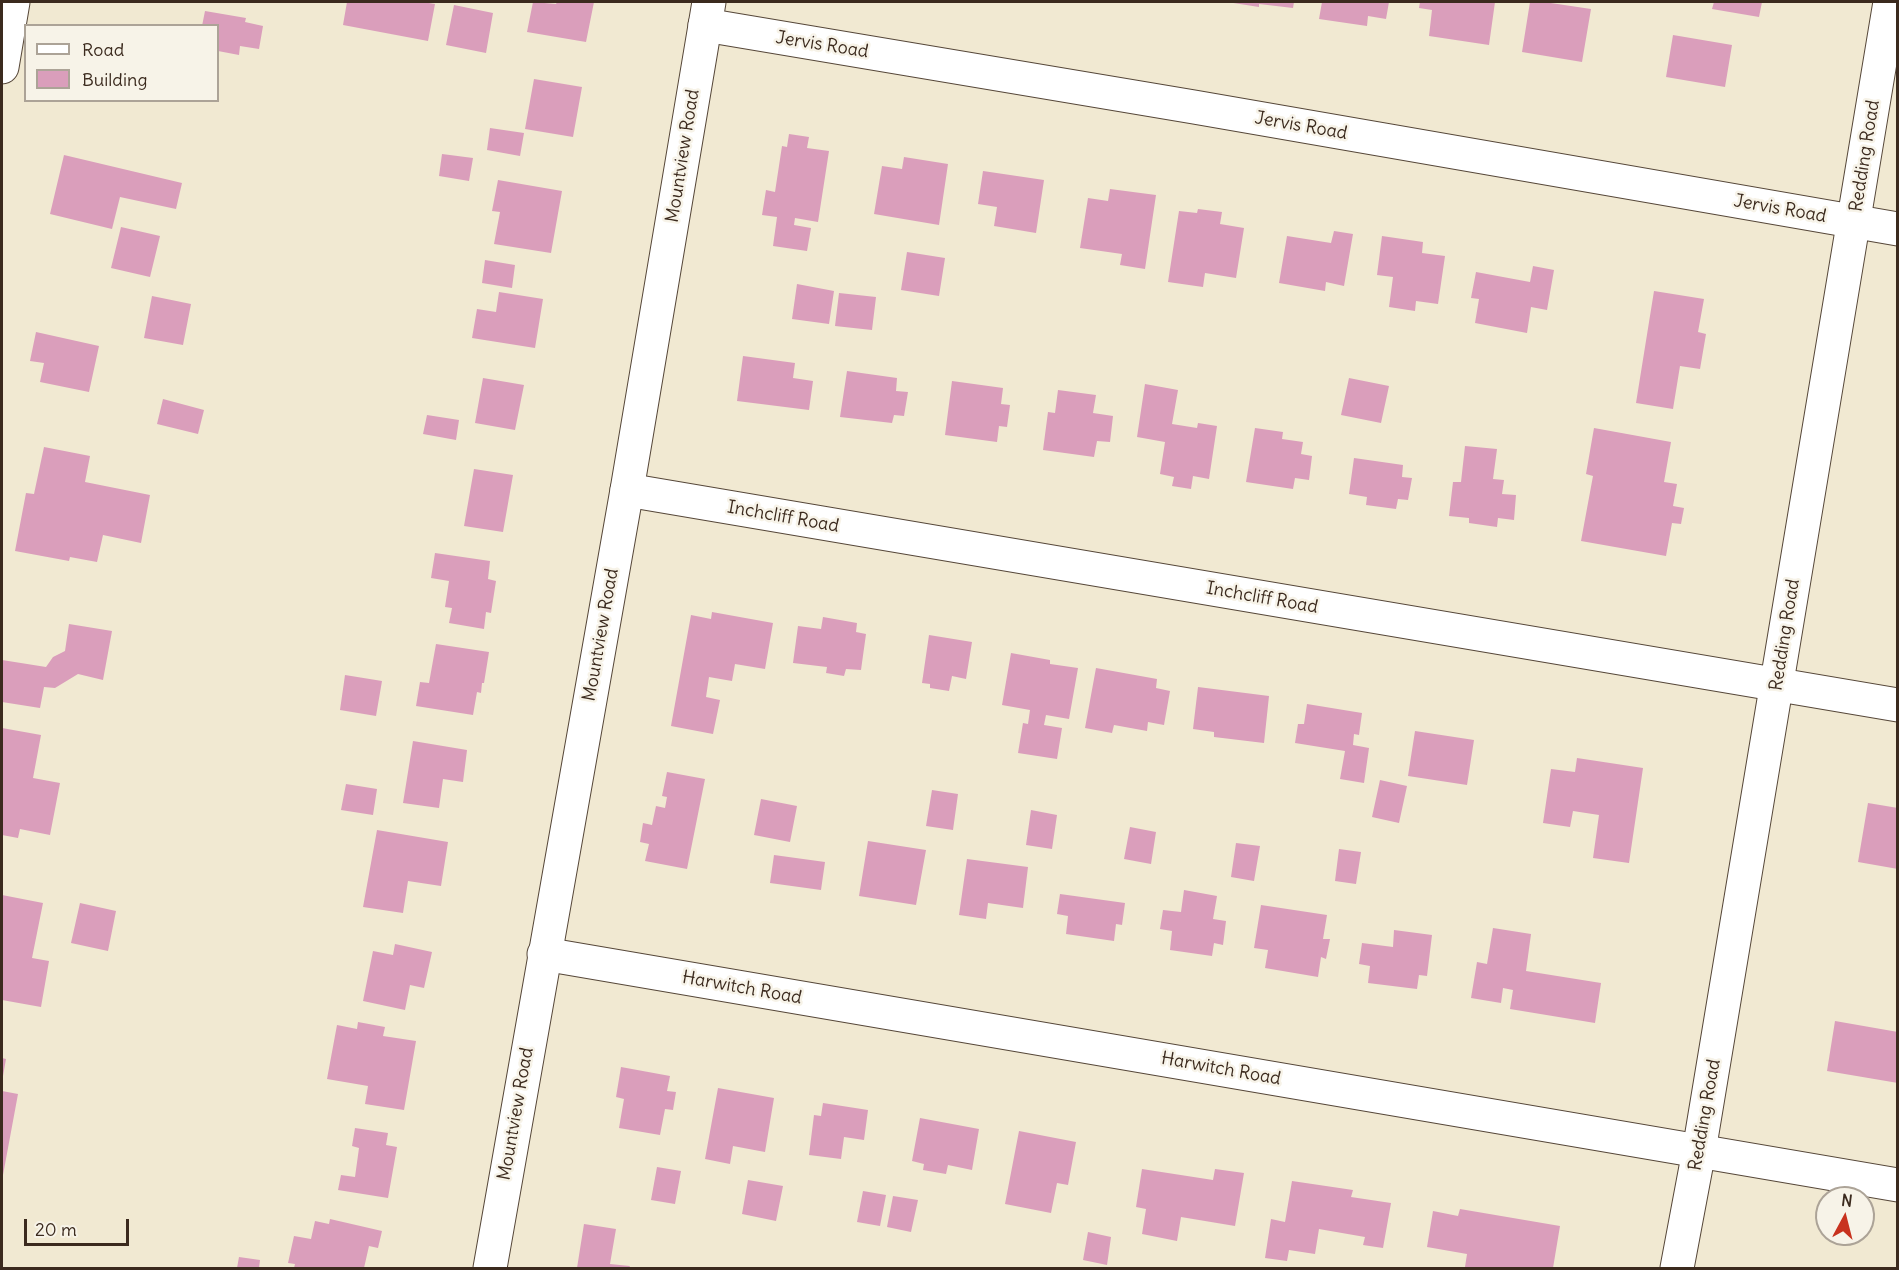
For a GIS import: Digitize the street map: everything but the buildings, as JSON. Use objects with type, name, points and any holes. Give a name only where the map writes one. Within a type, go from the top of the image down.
[{"type":"street","points":[[2,67],[13,2]]},
{"type":"street","name":"Redding Road","points":[[1677,1269],[1700,1151],[1890,2]]},
{"type":"street","name":"Jervis Road","points":[[707,13],[1206,109],[1898,229]]},
{"type":"street","name":"Mountview Road","points":[[490,1269],[627,490],[707,13]]},
{"type":"street","name":"Inchcliff Road","points":[[627,490],[1898,705]]},
{"type":"street","name":"Harwitch Road","points":[[544,954],[1898,1185]]}]
